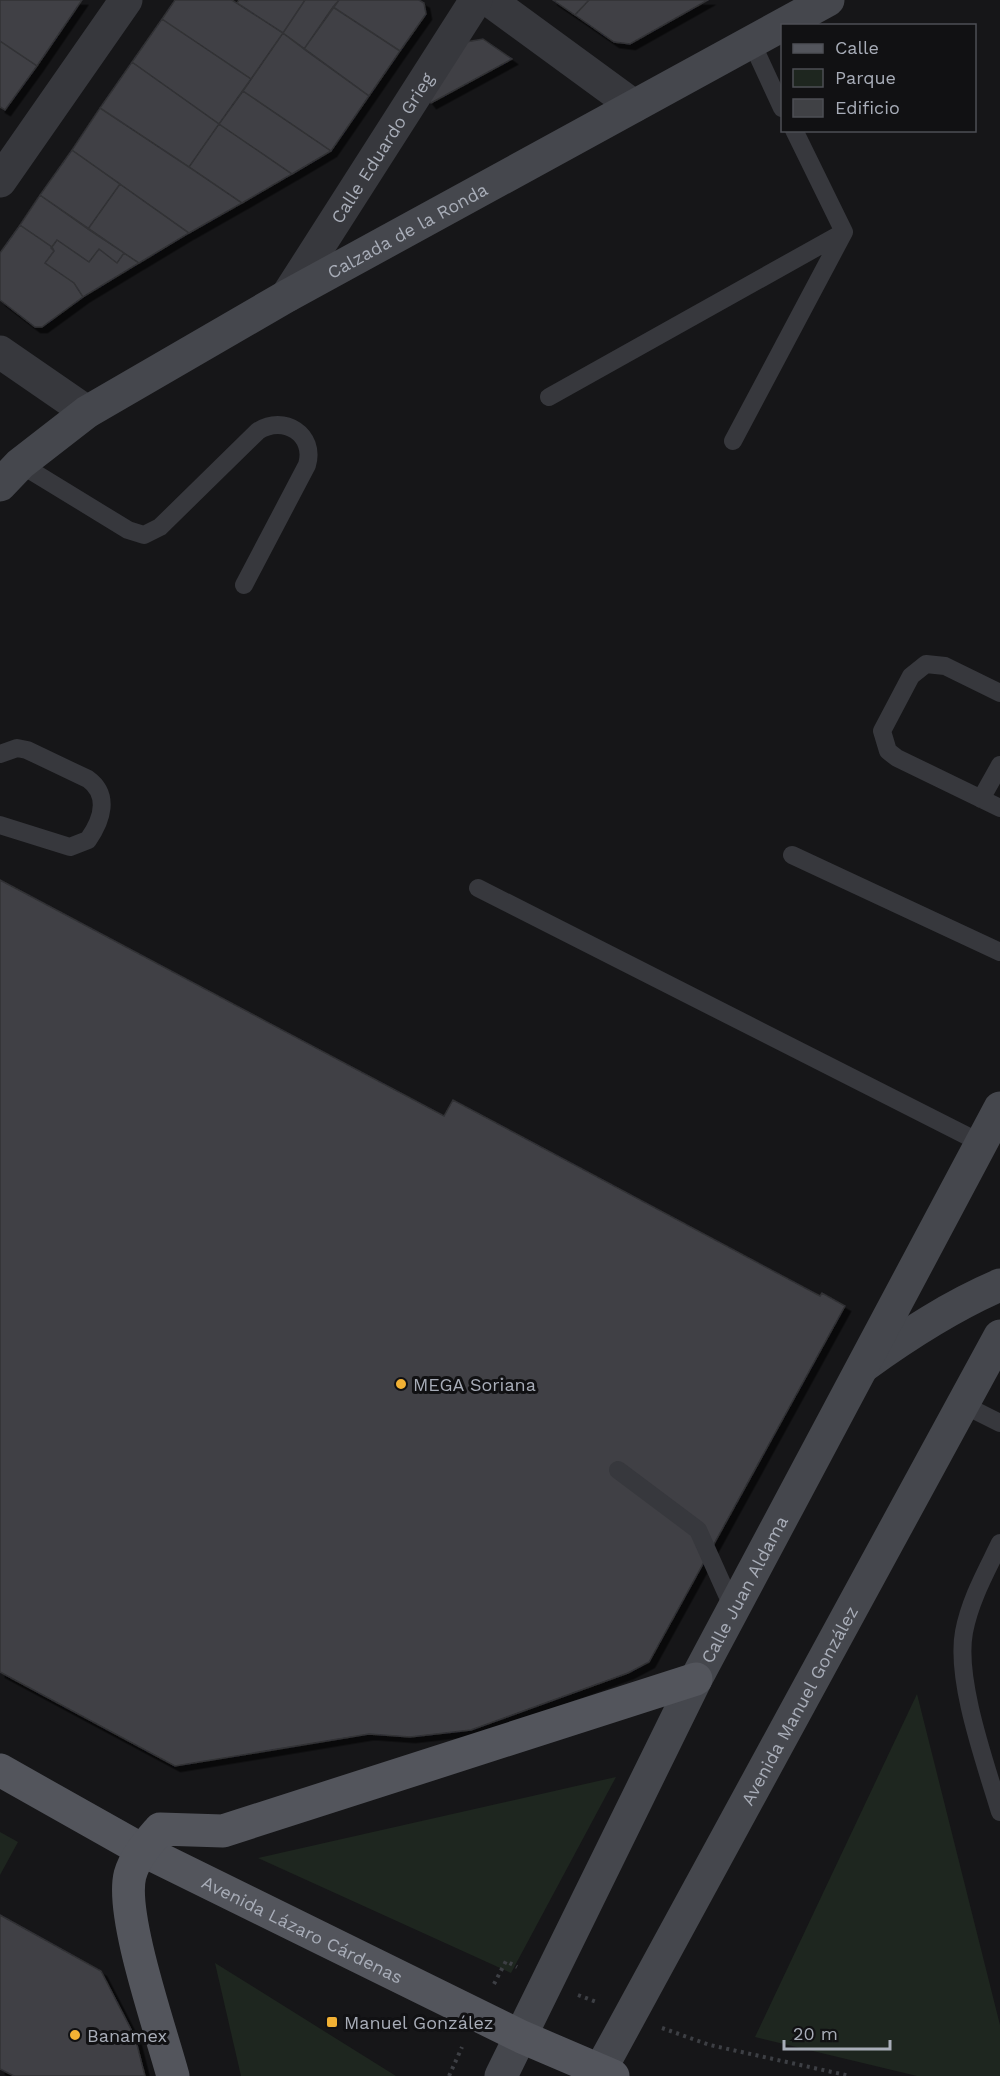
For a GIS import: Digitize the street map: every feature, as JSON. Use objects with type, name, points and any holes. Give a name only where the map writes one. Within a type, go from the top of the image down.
[{"type":"main road","points":[[174,2076],[129,1914],[130,1875],[142,1850],[160,1829],[223,1831],[696,1679]]},
{"type":"main road","name":"Avenida Lázaro Cárdenas","points":[[0,1770],[142,1850],[522,2037],[603,2074]]},
{"type":"street","points":[[0,181],[126,0]]},
{"type":"street","name":"Calle Eduardo Grieg","points":[[287,296],[476,0]]},
{"type":"street","points":[[489,0],[634,106]]},
{"type":"street","name":"Calzada de la Ronda","points":[[10,474],[87,412],[287,296],[752,43],[790,12],[828,0]]},
{"type":"street","points":[[0,352],[87,412]]},
{"type":"street","name":"Calle Juan Aldama","points":[[501,2076],[696,1679],[859,1369],[1000,1108]]},
{"type":"street","points":[[859,1369],[913,1330],[967,1299],[1000,1285]]},
{"type":"street","name":"Avenida Manuel González","points":[[603,2074],[1000,1336]]},
{"type":"lane","points":[[752,43],[781,104]]},
{"type":"lane","points":[[795,132],[844,232]]},
{"type":"lane","points":[[549,397],[844,232]]},
{"type":"lane","points":[[733,441],[844,232]]},
{"type":"lane","points":[[10,474],[128,530],[144,535],[160,527],[258,431],[277,424],[294,429],[309,444],[310,455],[307,465],[244,585]]},
{"type":"lane","points":[[1000,693],[945,666],[926,664],[917,668],[910,676],[882,731],[888,751],[897,758],[1000,808]]},
{"type":"lane","points":[[0,754],[17,748],[27,750],[88,779],[96,785],[102,795],[103,805],[93,833],[87,840],[70,847],[0,825]]},
{"type":"lane","points":[[981,799],[1000,765]]},
{"type":"lane","points":[[792,855],[1000,952]]},
{"type":"lane","points":[[478,888],[981,1143]]},
{"type":"lane","points":[[963,1404],[1000,1423]]},
{"type":"lane","points":[[618,1470],[698,1530],[733,1608]]},
{"type":"lane","points":[[1000,1543],[972,1599],[963,1635],[971,1714],[1000,1812]]},
{"type":"green space","points":[[917,1694],[1000,2025],[1000,2076],[917,2076],[755,2037]]},
{"type":"green space","points":[[616,1777],[511,1973],[258,1858]]},
{"type":"green space","points":[[0,1832],[18,1842],[0,1875]]},
{"type":"green space","points":[[215,1963],[396,2076],[241,2076]]},
{"type":"building","points":[[0,0],[82,0],[37,66],[0,41]]},
{"type":"building","points":[[175,0],[232,0],[283,33],[251,79],[162,19]]},
{"type":"building","points":[[239,0],[305,0],[283,33],[237,3]]},
{"type":"building","points":[[305,0],[339,0],[304,49],[283,33]]},
{"type":"building","points":[[339,0],[419,0],[424,3],[426,14],[400,51],[333,7]]},
{"type":"building","points":[[553,0],[589,0],[575,15]]},
{"type":"building","points":[[589,0],[708,0],[630,44],[614,42],[575,15]]},
{"type":"building","points":[[333,7],[400,51],[369,96],[304,49]]},
{"type":"building","points":[[162,19],[251,79],[219,124],[132,62]]},
{"type":"building","points":[[283,33],[369,96],[331,151],[243,91]]},
{"type":"building","points":[[483,39],[512,59],[431,103],[427,98],[466,42]]},
{"type":"building","points":[[0,41],[37,66],[5,110],[0,107]]},
{"type":"building","points":[[132,62],[219,124],[189,167],[100,108]]},
{"type":"building","points":[[243,91],[331,151],[292,174],[219,124]]},
{"type":"building","points":[[100,108],[242,203],[189,233],[72,150]]},
{"type":"building","points":[[219,124],[292,174],[242,203],[189,167]]},
{"type":"building","points":[[72,150],[120,184],[88,229],[40,195]]},
{"type":"building","points":[[120,184],[189,233],[139,263],[88,229]]},
{"type":"building","points":[[40,195],[124,253],[117,263],[99,249],[89,262],[57,240],[52,247],[20,225]]},
{"type":"building","points":[[20,225],[52,247],[54,251],[45,263],[74,283],[83,297],[42,327],[35,327],[0,300],[0,253]]},
{"type":"building","points":[[57,240],[89,262],[99,249],[117,263],[124,253],[139,263],[83,297],[74,283],[45,263],[54,251],[51,248]]},
{"type":"building","name":"MEGA Soriana","points":[[0,880],[444,1116],[453,1100],[820,1296],[822,1293],[845,1306],[649,1662],[628,1673],[471,1730],[410,1737],[369,1734],[175,1766],[0,1672]]},
{"type":"building","points":[[0,1915],[101,1971],[135,2037],[145,2076],[14,2076],[0,2069]]},
{"type":"place","name":"MEGA Soriana","points":[[401,1384]]},
{"type":"place","name":"Manuel González","points":[[332,2022]]},
{"type":"place","name":"Banamex","points":[[75,2035]]}]
